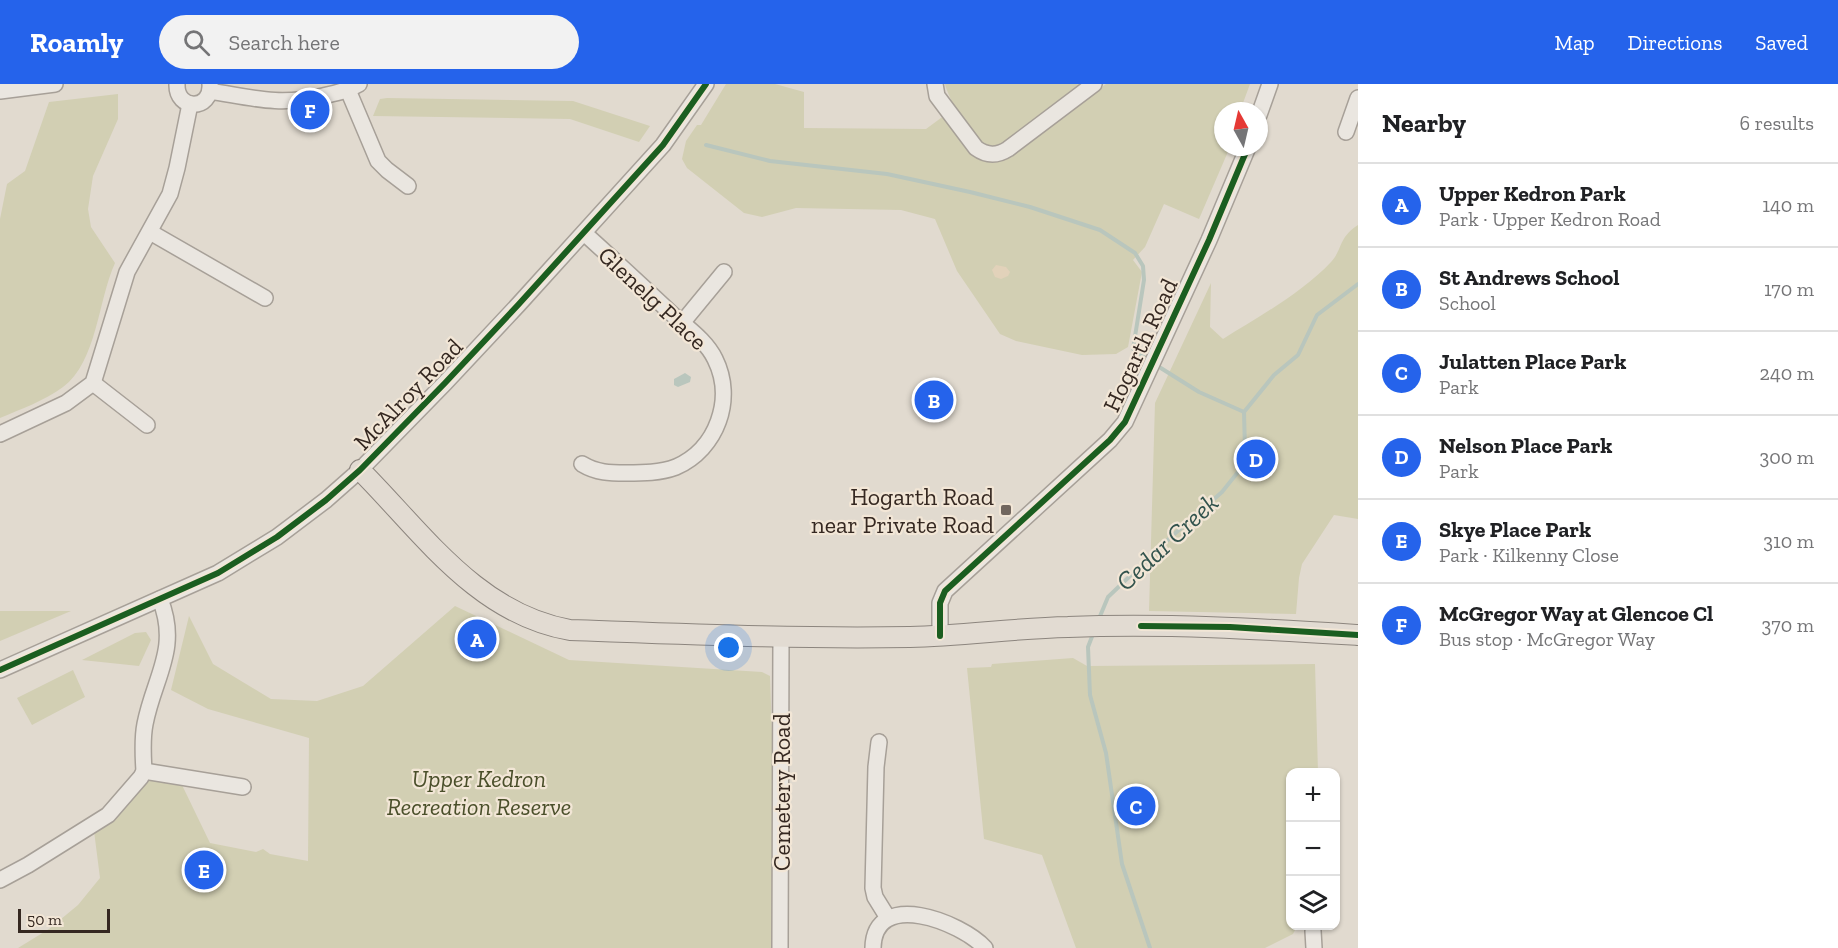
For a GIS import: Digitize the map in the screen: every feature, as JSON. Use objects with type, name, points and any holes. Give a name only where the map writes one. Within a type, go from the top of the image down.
[{"type":"main road","points":[[360,470],[460,574],[506,608],[538,622],[570,630],[781,637],[940,636],[1067,627],[1141,626],[1230,627],[1358,635]]},
{"type":"street","points":[[0,91],[55,84]]},
{"type":"street","points":[[175,84],[180,97],[190,104],[203,102],[210,88],[254,99],[286,102],[354,87],[378,161],[408,186]]},
{"type":"street","name":"McAlroy Road","points":[[0,670],[218,573],[257,550],[318,507],[360,470],[445,383],[584,233],[663,145],[706,84]]},
{"type":"street","points":[[935,84],[937,96],[976,148],[987,154],[997,155],[1008,150],[1094,84]]},
{"type":"street","points":[[1264,102],[1270,84]]},
{"type":"street","points":[[1346,132],[1358,98]]},
{"type":"street","points":[[0,434],[66,403],[93,383],[127,272],[170,194],[190,104]]},
{"type":"street","name":"Hogarth Road","points":[[940,636],[940,603],[945,591],[1116,434],[1129,415],[1209,240],[1244,156]]},
{"type":"street","points":[[150,232],[265,298]]},
{"type":"street","name":"Glenelg Place","points":[[582,464],[604,472],[658,472],[687,460],[710,439],[716,429],[723,401],[720,371],[706,345],[584,233]]},
{"type":"street","points":[[682,323],[724,272]]},
{"type":"street","points":[[93,383],[147,425]]},
{"type":"street","points":[[0,880],[28,866],[108,815],[141,777],[144,771],[144,726],[169,641],[167,615],[160,599]]},
{"type":"street","name":"Cemetery Road","points":[[780,948],[781,637]]},
{"type":"street","points":[[879,742],[875,778],[873,888],[875,897],[888,918]]},
{"type":"street","points":[[144,771],[243,787]]},
{"type":"street","points":[[873,948],[875,932],[888,918],[907,915],[940,920],[962,929],[985,948]]},
{"type":"street","points":[[1313,931],[1314,948]]},
{"type":"green space","points":[[726,84],[775,84],[804,92],[804,128],[926,129],[945,115],[1001,160],[1009,158],[1106,84],[1250,84],[1243,102],[1214,102],[1214,156],[1226,156],[1199,219],[1164,204],[1145,247],[1133,260],[1142,272],[1128,347],[1116,354],[1082,355],[1016,341],[1000,334],[957,271],[935,219],[901,210],[796,208],[762,217],[744,213],[687,168],[682,159],[686,141],[697,125],[701,125]]},
{"type":"green space","points":[[945,84],[1083,84],[1001,146],[987,147],[977,141],[966,126]]},
{"type":"green space","points":[[118,94],[118,119],[93,176],[88,209],[91,227],[115,263],[90,347],[74,376],[63,387],[40,401],[0,418],[0,219],[7,184],[25,171],[49,102]]},
{"type":"green space","points":[[380,99],[573,101],[650,126],[639,142],[570,119],[373,116]]},
{"type":"green space","points":[[1358,225],[1358,519],[1334,515],[1302,564],[1296,614],[1149,611],[1155,403],[1211,283],[1210,327],[1223,339],[1307,284],[1331,262],[1347,234]]},
{"type":"green space","name":"Upper Kedron Recreation Reserve","points":[[455,606],[569,660],[762,672],[770,676],[773,764],[772,948],[18,948],[49,929],[78,905],[100,878],[94,831],[121,813],[151,778],[173,779],[182,785],[210,843],[256,852],[263,849],[270,854],[308,861],[309,738],[208,709],[171,690],[189,616],[213,664],[271,699],[317,701],[363,686]]},
{"type":"green space","points":[[0,611],[71,611],[0,641]]},
{"type":"green space","points":[[146,632],[151,640],[139,666],[82,660],[135,633]]},
{"type":"green space","points":[[1073,658],[1087,666],[1315,664],[1318,768],[1286,768],[1286,930],[1295,930],[1293,934],[1265,948],[1076,948],[1042,855],[984,839],[967,668],[991,667],[992,664]]},
{"type":"green space","points":[[73,670],[85,697],[32,725],[17,698]]},
{"type":"sand","points":[[996,265],[1006,267],[1010,272],[1008,276],[1001,279],[995,277],[992,270]]},
{"type":"shaded area","points":[[685,373],[691,377],[690,382],[678,387],[674,385],[674,379]]},
{"type":"waterway","points":[[706,145],[770,161],[887,174],[1030,207],[1100,230],[1135,253],[1143,266],[1144,280],[1133,349],[1149,361]]},
{"type":"waterway","name":"Cedar Creek","points":[[1098,621],[1108,597],[1222,492],[1238,472],[1245,450],[1244,412],[1274,375],[1298,355],[1317,315],[1358,284]]},
{"type":"waterway","points":[[1156,365],[1199,392],[1244,412]]},
{"type":"waterway","name":"Cedar Creek","points":[[1093,634],[1088,647],[1090,695],[1106,753],[1122,864],[1150,948]]},
{"type":"cycle path","points":[[0,670],[218,573],[277,537],[326,500],[360,470],[518,305],[663,145],[706,84]]},
{"type":"cycle path","points":[[940,636],[940,603],[945,591],[1110,440],[1125,422],[1209,240],[1244,156]]},
{"type":"cycle path","points":[[1141,626],[1230,627],[1358,635]]},
{"type":"place","name":"McGregor Way at Glencoe Cl","points":[[310,110]]},
{"type":"place","name":"St Andrews School","points":[[934,400]]},
{"type":"place","name":"Nelson Place Park","points":[[1256,459]]},
{"type":"place","name":"Hogarth Road near Private Road","points":[[1006,510]]},
{"type":"place","name":"Upper Kedron Park","points":[[477,639]]},
{"type":"place","name":"Julatten Place Park","points":[[1136,806]]},
{"type":"place","name":"Skye Place Park","points":[[204,870]]}]
